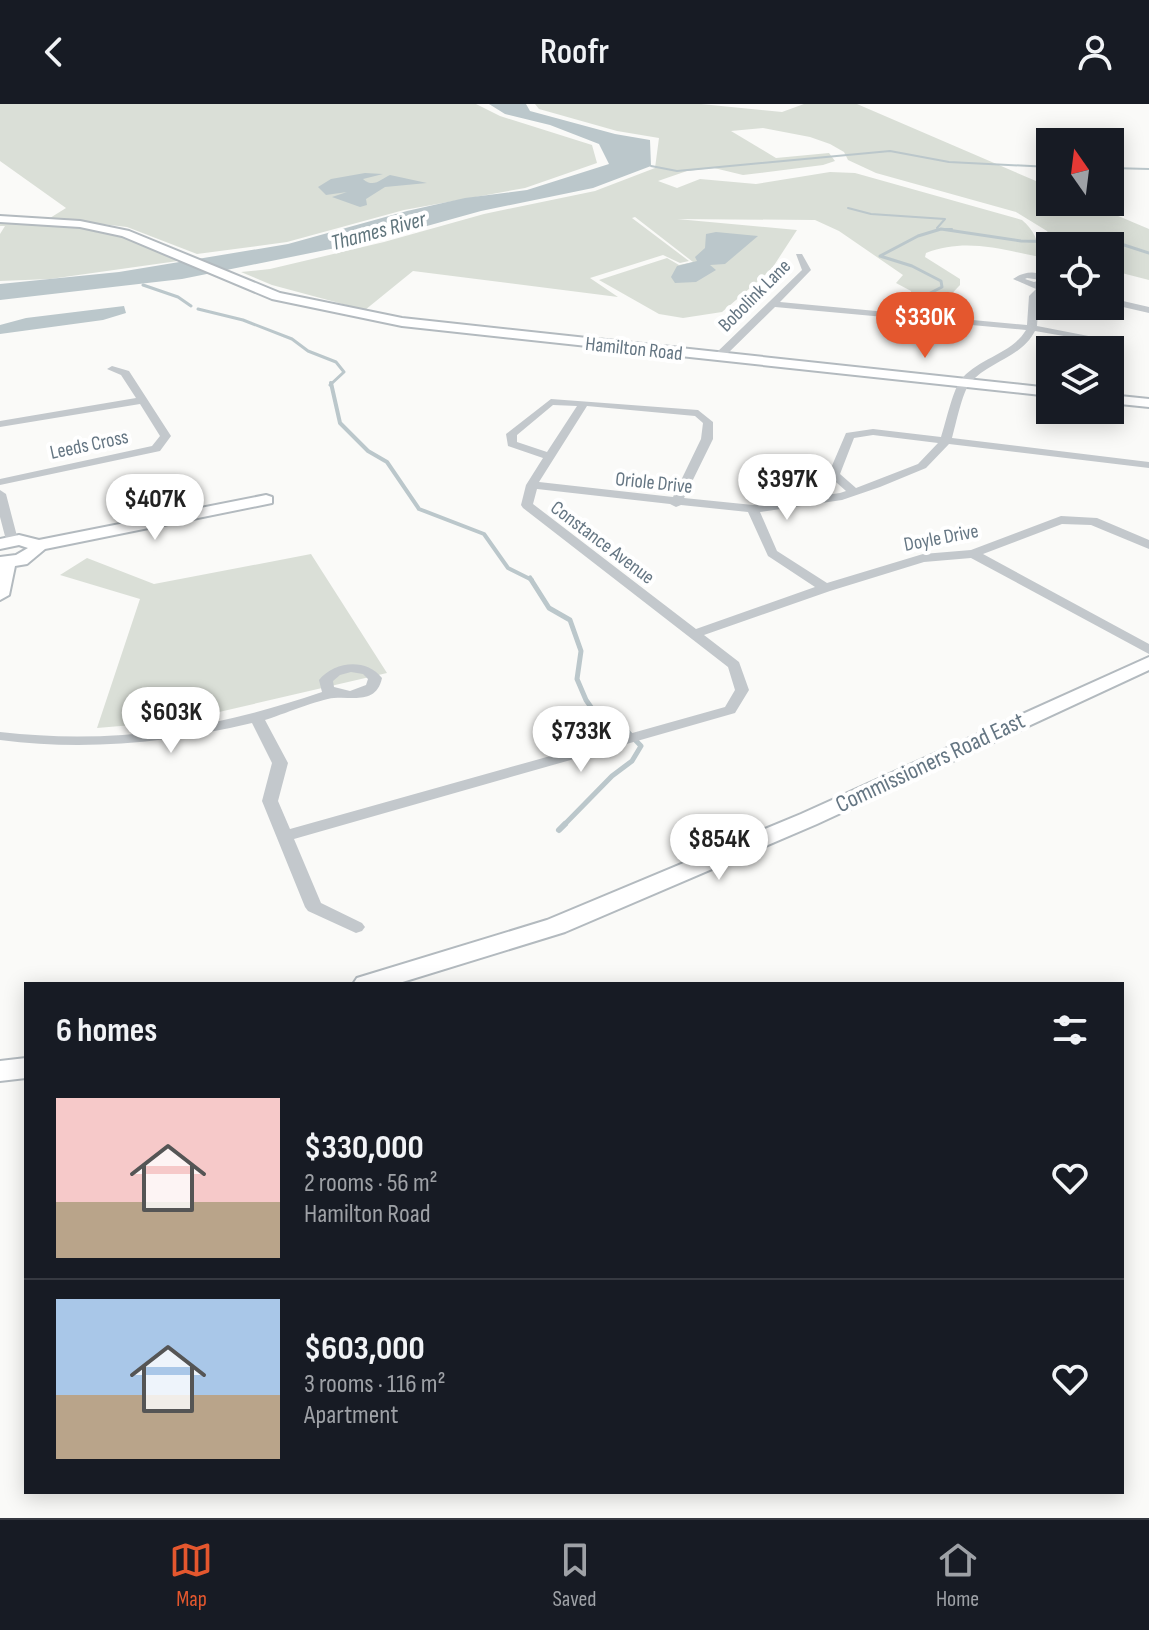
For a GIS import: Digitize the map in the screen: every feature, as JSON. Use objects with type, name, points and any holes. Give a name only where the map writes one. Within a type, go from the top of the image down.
[{"type":"main road","name":"Hamilton Road","points":[[0,219],[80,224],[125,233],[276,296],[402,322],[1036,391]]},
{"type":"main road","points":[[1124,400],[1149,403]]},
{"type":"main road","points":[[6,542],[30,542],[36,546],[266,500]]},
{"type":"main road","points":[[0,595],[4,562],[27,558],[35,552],[36,546]]},
{"type":"main road","name":"Commissioners Road East","points":[[1045,708],[1056,697],[1149,651]]},
{"type":"main road","name":"Commissioners Road East","points":[[373,982],[556,926],[809,819],[1045,708],[1065,703],[1149,663]]},
{"type":"main road","points":[[0,1071],[24,1068]]},
{"type":"street","name":"Bobolink Lane","points":[[718,357],[738,334],[775,304],[807,270],[799,256]]},
{"type":"street","points":[[945,442],[964,383],[991,362],[1015,350],[1032,328],[1036,294]]},
{"type":"street","points":[[775,304],[1032,328],[1080,336]]},
{"type":"street","points":[[1124,304],[1149,310]]},
{"type":"street","name":"Leeds Cross","points":[[0,482],[156,449],[166,436],[125,373],[112,369]]},
{"type":"street","points":[[0,424],[142,400]]},
{"type":"street","points":[[550,457],[512,444],[511,434],[551,402],[698,413],[708,422],[707,439],[676,503]]},
{"type":"street","name":"Constance Avenue","points":[[584,403],[532,485],[527,505],[695,634]]},
{"type":"street","points":[[854,492],[834,475],[850,435],[873,432],[1149,465]]},
{"type":"street","name":"Oriole Drive","points":[[532,485],[753,509],[854,492],[922,466],[945,442]]},
{"type":"street","points":[[0,494],[6,542]]},
{"type":"street","points":[[753,509],[772,553],[825,588]]},
{"type":"street","name":"Doyle Drive","points":[[695,634],[825,588],[923,558],[973,554],[1061,520],[1093,521],[1149,545]]},
{"type":"street","points":[[973,554],[1149,651]]},
{"type":"street","points":[[285,836],[730,710],[742,690],[734,665],[695,634]]},
{"type":"street","points":[[0,736],[64,742],[141,739],[257,719],[334,693]]},
{"type":"street","points":[[257,719],[280,763],[270,801],[314,907],[356,927]]},
{"type":"shaded area","points":[[0,104],[476,104],[500,116],[592,145],[597,163],[525,188],[404,210],[287,242],[197,254],[127,227],[50,218],[66,208],[0,161]]},
{"type":"shaded area","points":[[535,104],[701,104],[782,112],[804,104],[857,104],[1036,181],[1036,216],[1118,216],[1149,229],[1149,280],[1124,274],[1124,232],[1048,232],[1016,212],[876,173],[848,160],[844,152],[830,144],[763,128],[731,131],[776,158],[829,153],[835,161],[743,175],[714,168],[687,171],[658,181],[677,188],[700,179],[756,184],[830,172],[855,173],[1022,220],[1035,237],[1036,256],[969,246],[926,253],[925,257],[960,279],[960,285],[945,301],[927,301],[909,309],[911,291],[896,283],[903,275],[839,231],[815,220],[677,219],[797,230],[771,270],[722,312],[683,318],[659,314],[599,280],[667,258],[679,265],[693,262],[635,217],[632,218],[689,261],[680,263],[663,255],[590,278],[618,297],[413,271],[365,310],[272,285],[241,272],[270,269],[484,214],[595,191],[655,168],[659,138],[617,131],[539,109]]},
{"type":"shaded area","points":[[0,221],[77,226],[120,234],[185,260],[50,279],[0,281],[0,234],[5,226],[0,226]]},
{"type":"shaded area","points":[[311,554],[387,673],[180,721],[97,728],[140,599],[60,575],[87,558],[154,584]]},
{"type":"water","name":"Thames River","points":[[489,104],[526,104],[530,111],[650,140],[651,166],[593,188],[481,211],[380,239],[182,279],[0,300],[0,284],[119,272],[288,244],[407,211],[465,198],[527,190],[609,164],[599,144],[550,125],[505,114]]},
{"type":"water","points":[[365,173],[383,174],[363,179],[371,183],[390,175],[427,183],[385,187],[366,199],[367,205],[360,207],[332,197],[347,192],[326,195],[318,187],[331,179]]},
{"type":"water","points":[[706,234],[758,236],[725,264],[710,265],[716,270],[696,282],[675,283],[671,277],[677,266],[697,261],[695,257],[705,248]]},
{"type":"water","points":[[124,306],[126,313],[103,320],[0,334],[0,325],[26,318]]},
{"type":"waterway","points":[[651,166],[677,171],[890,151],[949,162],[1036,166]]},
{"type":"waterway","points":[[1124,168],[1149,169]]},
{"type":"waterway","points":[[848,208],[871,214],[945,219],[937,228]]},
{"type":"waterway","points":[[920,333],[907,316],[905,306],[942,287],[941,281],[912,266],[880,256],[918,236],[941,229]]},
{"type":"waterway","points":[[941,229],[952,229]]},
{"type":"waterway","points":[[941,229],[1021,241],[1118,243],[1149,253]]},
{"type":"waterway","points":[[143,285],[178,297],[191,306]]},
{"type":"waterway","points":[[198,309],[243,320],[292,339],[308,351],[336,362],[344,372],[331,384]]},
{"type":"waterway","points":[[331,384],[340,423],[368,451],[387,462],[419,509],[484,534],[508,568],[531,579]]},
{"type":"waterway","points":[[531,579],[549,608],[570,620],[581,651],[577,679],[586,700],[593,710],[623,727],[641,746],[632,761],[612,776],[563,826]]},
{"type":"waterway","points":[[559,830],[563,826]]}]
